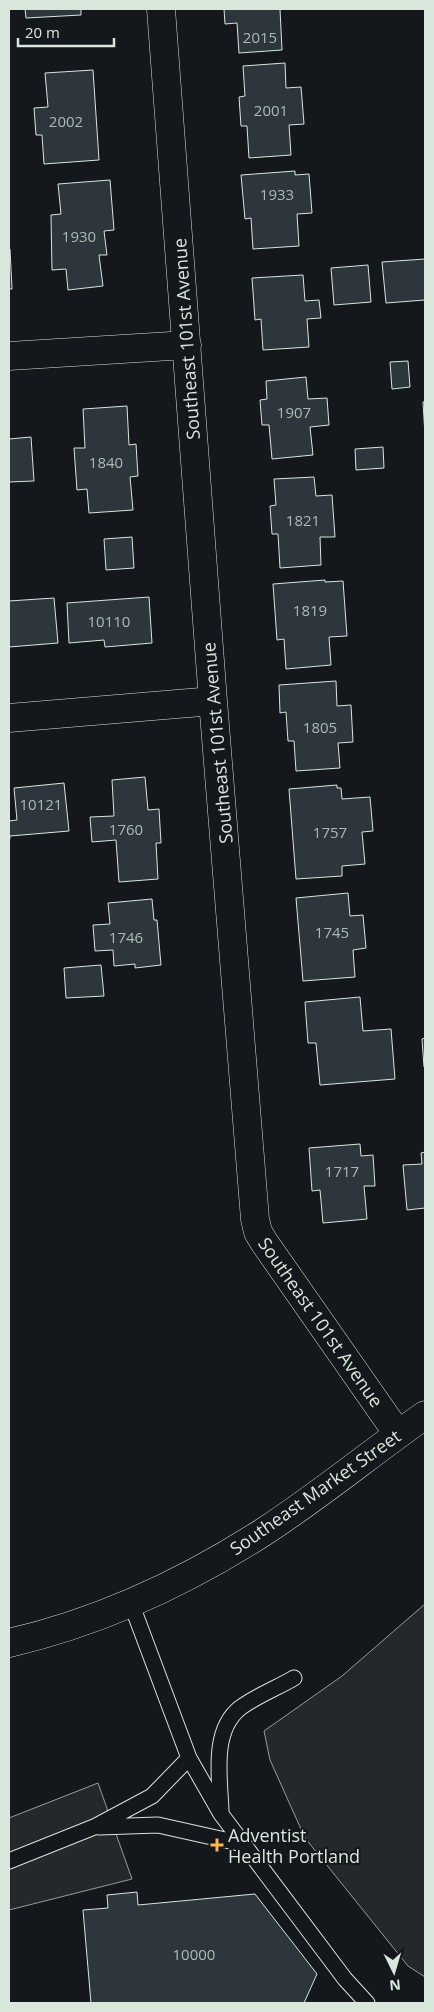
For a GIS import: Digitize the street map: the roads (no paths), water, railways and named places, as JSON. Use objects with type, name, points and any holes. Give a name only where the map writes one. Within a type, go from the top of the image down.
[{"type":"street","name":"Southeast 101st Avenue","points":[[161,9],[213,701],[254,1209],[258,1232],[398,1434]]},
{"type":"street","points":[[9,356],[187,345]]},
{"type":"street","points":[[9,718],[213,701]]},
{"type":"street","name":"Southeast Market Street","points":[[9,1643],[97,1617],[169,1586],[265,1530],[425,1415]]},
{"type":"lane","points":[[130,1603],[189,1758],[222,1814],[345,1979],[367,2003]]},
{"type":"lane","points":[[222,1814],[219,1758],[226,1724],[240,1709],[294,1678]]},
{"type":"lane","points":[[9,1861],[94,1827],[152,1796],[189,1758]]},
{"type":"lane","points":[[94,1827],[158,1825],[243,1844]]},
{"type":"place","name":"Adventist Health Portland","points":[[217,1845]]}]
